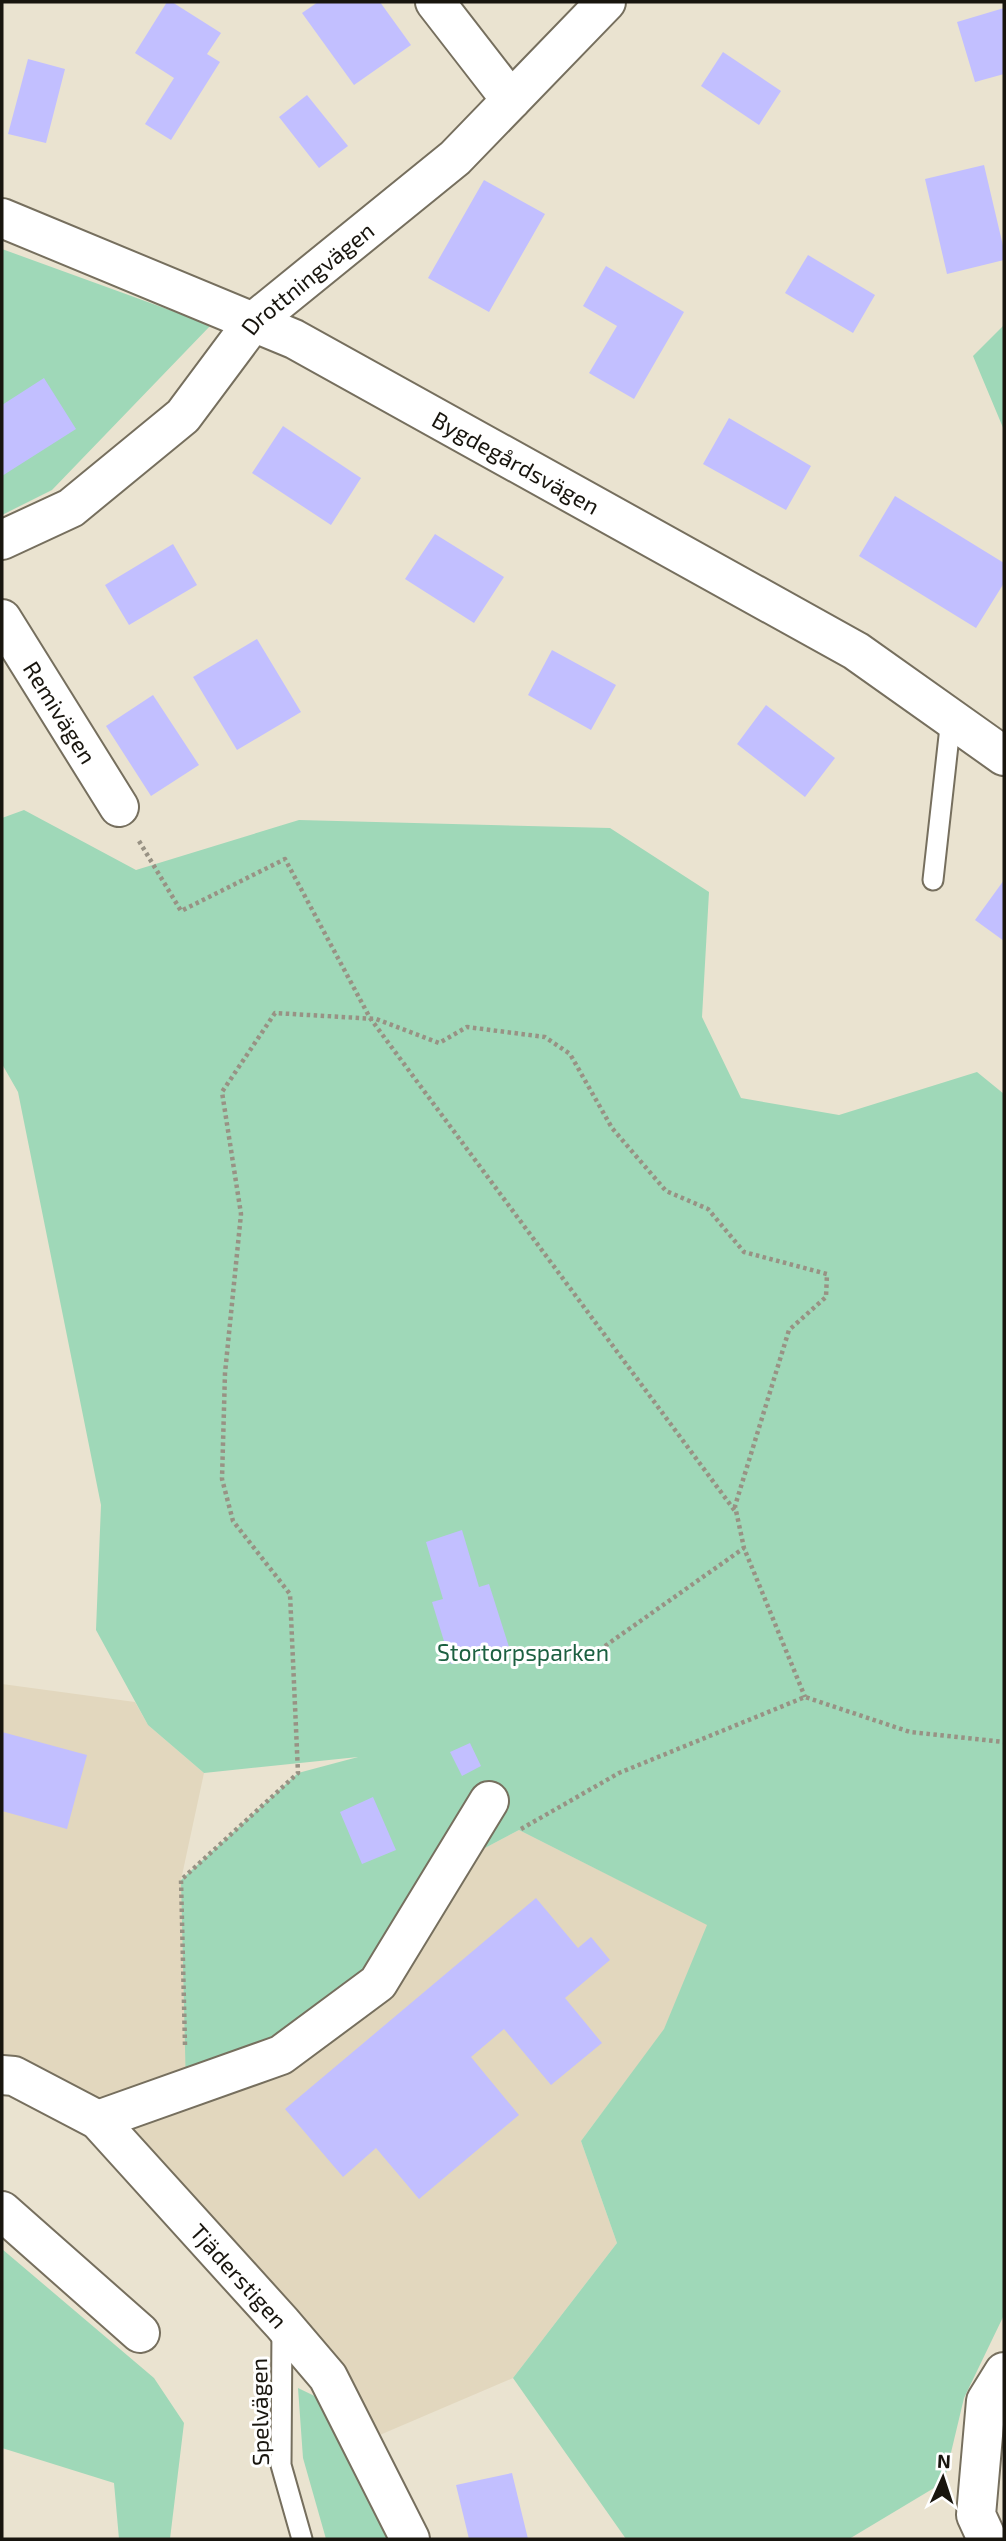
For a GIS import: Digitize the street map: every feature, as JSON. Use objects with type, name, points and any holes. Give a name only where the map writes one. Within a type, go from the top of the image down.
[{"type":"street","points":[[435,2],[511,100]]},
{"type":"street","name":"Drottningvägen","points":[[2,540],[71,508],[183,416],[253,322],[455,158],[606,2]]},
{"type":"street","name":"Bygdegårdsvägen","points":[[2,218],[294,339],[856,651],[1004,756]]},
{"type":"street","name":"Remivägen","points":[[2,619],[119,807]]},
{"type":"street","points":[[98,2120],[281,2055],[378,1983],[489,1801]]},
{"type":"street","name":"Tjäderstigen","points":[[2,2075],[15,2076],[98,2120],[282,2323],[328,2377],[410,2539]]},
{"type":"street","points":[[2,2211],[140,2333]]},
{"type":"street","points":[[987,2539],[976,2515],[986,2401],[1004,2372]]},
{"type":"lane","points":[[933,880],[951,718]]},
{"type":"lane","name":"Spelvägen","points":[[282,2323],[281,2465],[302,2539]]},
{"type":"path","points":[[119,807],[181,911],[285,859],[370,1018],[736,1513]]},
{"type":"path","points":[[186,2089],[181,1880],[298,1773],[290,1594],[233,1521],[222,1479],[225,1373],[241,1214],[222,1092],[275,1013],[370,1018],[439,1043],[467,1027],[545,1037],[570,1054],[612,1128],[666,1191],[708,1209],[744,1252],[827,1274],[826,1297],[789,1330],[735,1506],[744,1548],[805,1697]]},
{"type":"path","points":[[605,1646],[744,1548]]},
{"type":"path","points":[[519,1830],[620,1773],[805,1697],[910,1732],[1004,1742]]},
{"type":"shaded area","points":[[2,1684],[135,1702],[148,1725],[204,1773],[181,1880],[449,1867],[519,1830],[708,1925],[664,2030],[581,2141],[617,2243],[513,2378],[361,2443],[98,2120],[2,2075]]},
{"type":"green space","points":[[2,249],[211,325],[52,490],[2,515]]},
{"type":"green space","points":[[1004,325],[1004,430],[973,356]]},
{"type":"green space","name":"Stortorpsparken","points":[[24,810],[136,870],[299,820],[610,828],[709,892],[702,1017],[741,1098],[839,1115],[977,1072],[1004,1094],[1004,2315],[964,2398],[944,2482],[849,2539],[626,2539],[513,2378],[617,2243],[581,2141],[664,2029],[707,1925],[519,1830],[449,1867],[378,1983],[186,2089],[181,1880],[298,1773],[358,1757],[204,1773],[148,1725],[96,1630],[101,1505],[18,1092],[2,1064],[2,818]]},
{"type":"green space","points":[[2,2249],[154,2378],[184,2423],[170,2539],[119,2539],[114,2483],[2,2448]]},
{"type":"green space","points":[[298,2388],[327,2402],[391,2539],[326,2539],[303,2458]]},
{"type":"building","points":[[167,2],[172,2],[221,33],[207,54],[220,62],[171,140],[145,124],[174,78],[135,53]]},
{"type":"building","points":[[318,2],[380,2],[411,45],[354,85],[302,13]]},
{"type":"building","points":[[1004,8],[1004,74],[975,82],[957,22]]},
{"type":"building","points":[[723,52],[781,91],[759,125],[701,86]]},
{"type":"building","points":[[28,59],[65,69],[46,143],[8,134]]},
{"type":"building","points":[[307,95],[348,146],[319,168],[279,117]]},
{"type":"building","points":[[984,165],[1004,260],[947,274],[925,179]]},
{"type":"building","points":[[484,180],[545,214],[489,312],[428,278]]},
{"type":"building","points":[[808,255],[875,295],[853,333],[785,293]]},
{"type":"building","points":[[606,266],[684,312],[634,399],[589,373],[617,326],[583,306]]},
{"type":"building","points":[[44,378],[76,429],[2,476],[2,405]]},
{"type":"building","points":[[729,418],[811,466],[786,510],[703,464]]},
{"type":"building","points":[[283,426],[361,478],[331,525],[252,473]]},
{"type":"building","points":[[895,496],[1004,563],[1004,583],[976,628],[859,556]]},
{"type":"building","points":[[435,534],[504,577],[474,623],[405,579]]},
{"type":"building","points":[[173,544],[197,585],[129,625],[105,585]]},
{"type":"building","points":[[257,639],[301,712],[237,750],[193,677]]},
{"type":"building","points":[[552,650],[616,685],[591,730],[528,695]]},
{"type":"building","points":[[153,695],[199,765],[151,796],[106,726]]},
{"type":"building","points":[[766,705],[835,758],[805,797],[737,744]]},
{"type":"building","points":[[1004,880],[1004,941],[975,920]]},
{"type":"building","points":[[462,1530],[479,1587],[489,1584],[509,1647],[451,1664],[432,1602],[443,1599],[426,1542]]},
{"type":"building","points":[[2,1732],[87,1755],[67,1829],[2,1811]]},
{"type":"building","points":[[470,1743],[481,1766],[462,1776],[450,1752]]},
{"type":"building","points":[[373,1797],[396,1850],[362,1864],[340,1812]]},
{"type":"building","points":[[536,1898],[578,1948],[591,1937],[610,1960],[565,1998],[602,2043],[551,2085],[504,2029],[471,2057],[519,2115],[419,2199],[376,2148],[343,2177],[285,2109]]},
{"type":"building","points":[[512,2473],[528,2539],[469,2539],[456,2485]]}]
